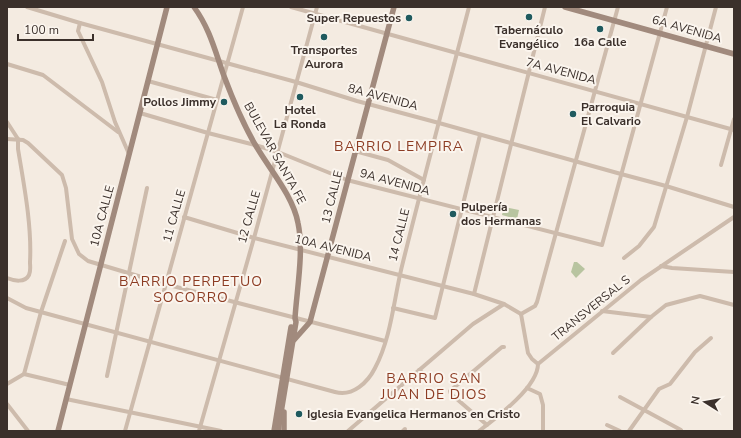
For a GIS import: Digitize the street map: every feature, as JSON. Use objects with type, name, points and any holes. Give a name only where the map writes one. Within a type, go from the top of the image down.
[{"type":"street","name":"8A AVENIDA","points":[[27,7],[296,82],[357,101],[439,122],[511,144],[666,186],[734,207]]},
{"type":"street","name":"10A CALLE","points":[[58,431],[167,7]]},
{"type":"street","name":"BULEVAR SANTA FE","points":[[194,7],[204,22],[216,48],[224,76],[238,110],[255,145],[290,201],[298,222],[300,250],[295,318],[296,322],[278,405],[274,431]]},
{"type":"street","name":"11 CALLE","points":[[126,431],[165,284],[243,7]]},
{"type":"street","name":"7A AVENIDA","points":[[291,7],[733,129]]},
{"type":"street","name":"12 CALLE","points":[[199,429],[254,238],[317,7]]},
{"type":"street","name":"13 CALLE","points":[[293,340],[310,322],[394,7]]},
{"type":"street","name":"14 CALLE","points":[[285,378],[346,394],[355,390],[366,382],[376,367],[385,342],[399,275],[469,7]]},
{"type":"street","points":[[474,294],[545,7]]},
{"type":"street","name":"6A AVENIDA","points":[[565,7],[734,54]]},
{"type":"street","points":[[538,364],[528,353],[521,314],[535,306],[537,302],[618,7]]},
{"type":"street","points":[[621,174],[667,7]]},
{"type":"street","points":[[624,258],[639,246],[654,227],[687,116],[716,7]]},
{"type":"street","points":[[80,23],[79,31],[102,82],[119,133],[129,155]]},
{"type":"street","points":[[7,64],[46,76],[119,133]]},
{"type":"street","points":[[148,81],[217,100]]},
{"type":"street","name":"9A AVENIDA","points":[[140,113],[278,152],[347,180],[602,245],[621,174]]},
{"type":"street","points":[[720,165],[733,129],[734,119]]},
{"type":"street","points":[[7,122],[18,139],[31,247],[30,271],[28,277],[22,280],[7,278]]},
{"type":"street","points":[[393,308],[435,318],[480,135]]},
{"type":"street","points":[[7,139],[24,140],[62,175],[66,188],[72,239],[76,249],[84,258],[101,265],[165,284],[385,342]]},
{"type":"street","points":[[355,151],[388,160],[424,180]]},
{"type":"street","points":[[107,376],[147,188]]},
{"type":"street","name":"10A AVENIDA","points":[[184,217],[254,238],[474,294],[504,304],[521,314]]},
{"type":"street","name":"TRANSVERSAL S","points":[[478,431],[484,429],[519,397],[536,374],[538,364],[661,266],[734,217]]},
{"type":"street","points":[[24,374],[41,312],[46,301],[65,241]]},
{"type":"street","points":[[661,266],[734,272]]},
{"type":"street","points":[[613,353],[666,305],[700,296],[734,305]]},
{"type":"street","points":[[7,298],[26,308],[285,378]]},
{"type":"street","points":[[348,431],[472,324],[504,304]]},
{"type":"street","points":[[602,312],[651,317]]},
{"type":"street","name":"BULEVAR SANTA FE","points":[[278,431],[284,394],[292,322],[295,318]]},
{"type":"street","points":[[628,431],[659,389],[670,384],[695,352],[711,338]]},
{"type":"street","points":[[487,425],[451,394],[451,390],[502,347],[504,347]]},
{"type":"street","points":[[419,370],[430,379]]},
{"type":"street","points":[[7,384],[24,374],[70,385]]},
{"type":"street","points":[[527,388],[540,394],[543,405],[543,431]]},
{"type":"street","points":[[284,394],[284,431]]},
{"type":"street","points":[[620,398],[681,430]]},
{"type":"street","points":[[66,399],[130,412],[199,429],[221,431]]},
{"type":"street","points":[[7,404],[28,431]]},
{"type":"street","points":[[278,405],[284,431]]},
{"type":"street","points":[[608,425],[620,431]]},
{"type":"green space","points":[[504,207],[519,210],[517,219],[502,215]]},
{"type":"green space","points":[[574,262],[577,262],[585,269],[576,278],[571,272]]},
{"type":"place","name":"Tabernáculo Evangélico","points":[[529,17]]},
{"type":"place","name":"Super Repuestos","points":[[409,18]]},
{"type":"place","name":"16a Calle","points":[[600,29]]},
{"type":"place","name":"Transportes Aurora","points":[[324,37]]},
{"type":"place","name":"Hotel La Ronda","points":[[300,97]]},
{"type":"place","name":"Pollos Jimmy","points":[[224,102]]},
{"type":"place","name":"Parroquia El Calvario","points":[[573,114]]},
{"type":"place","name":"Pulpería dos Hermanas","points":[[453,214]]},
{"type":"place","name":"Iglesia Evangelica Hermanos en Cristo","points":[[299,414]]},
{"type":"district","name":"BARRIO LEMPIRA","points":[[399,146]]},
{"type":"district","name":"BARRIO PERPETUO SOCORRO","points":[[191,290]]},
{"type":"district","name":"BARRIO SAN JUAN DE DIOS","points":[[434,386]]}]
